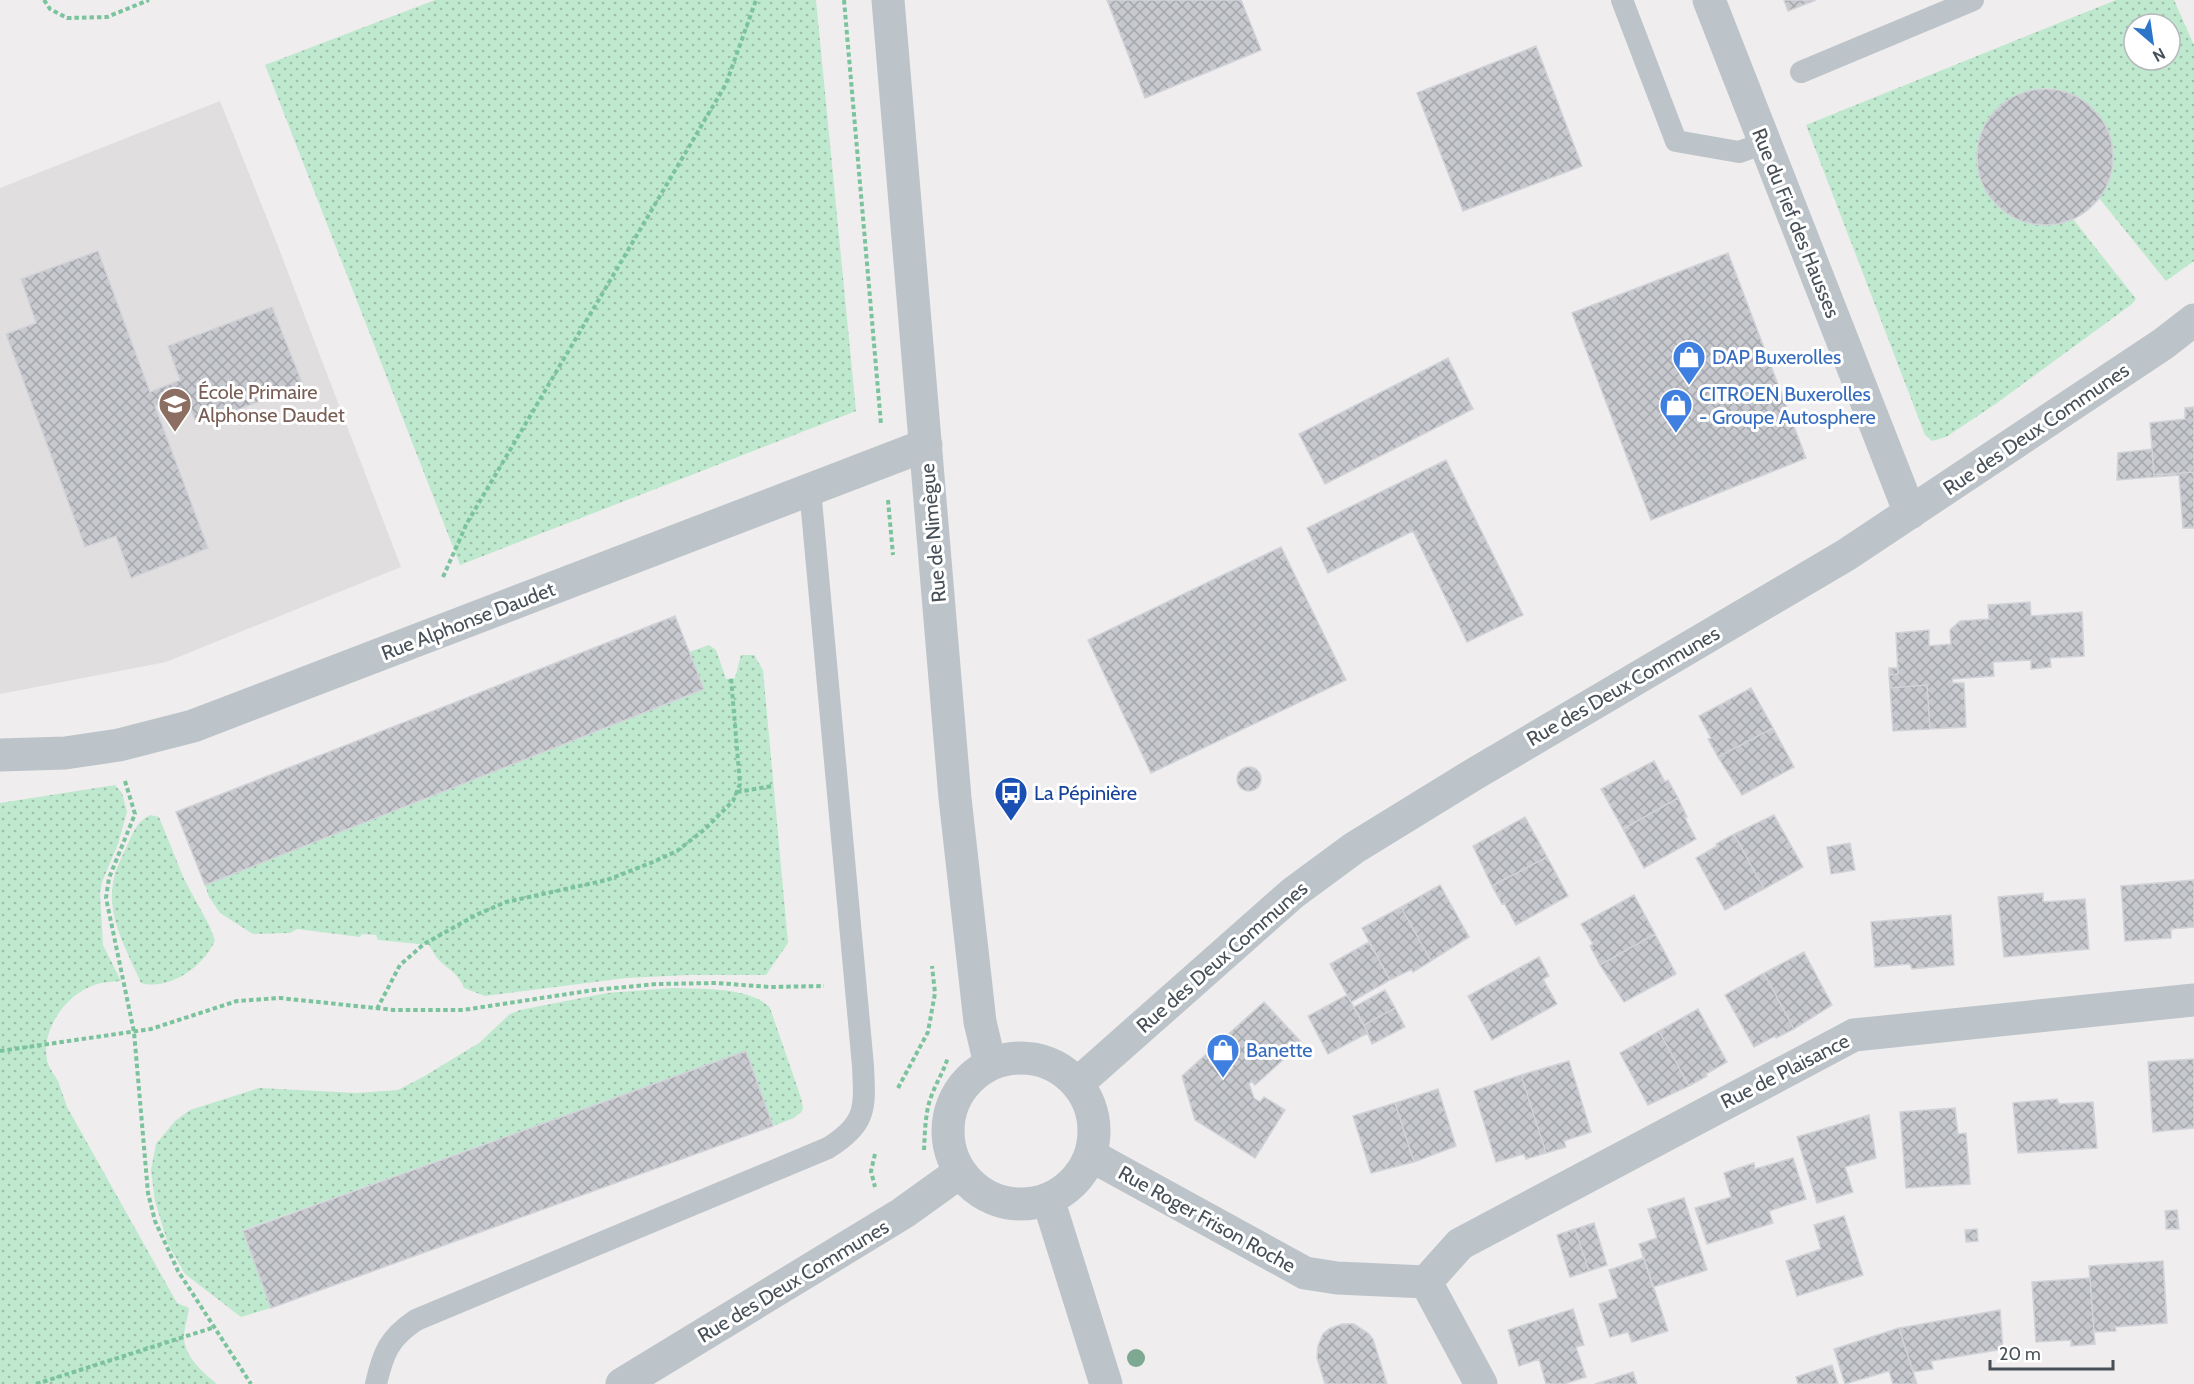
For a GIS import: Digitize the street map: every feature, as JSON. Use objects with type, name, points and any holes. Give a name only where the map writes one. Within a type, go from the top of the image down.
[{"type":"street","name":"Rue de Nimègue","points":[[888,0],[954,798],[980,1022],[990,1065]]},
{"type":"street","name":"Rue du Fief des Hausses","points":[[1708,0],[1910,513]]},
{"type":"street","name":"Rue des Deux Communes","points":[[1077,1084],[1293,893],[1354,848],[1476,773],[1846,555],[2163,344],[2194,320]]},
{"type":"street","name":"Rue Alphonse Daudet","points":[[0,755],[64,753],[119,745],[230,714],[926,445]]},
{"type":"street","name":"Rue de Plaisance","points":[[1426,1282],[1460,1244],[1854,1035],[2194,1000]]},
{"type":"street","points":[[1021,1058],[1045,1062],[1063,1071],[1077,1084],[1088,1101],[1094,1120],[1094,1141],[1082,1171],[1071,1185],[1048,1199],[1026,1204],[1010,1204],[984,1194],[960,1172],[950,1151],[948,1129],[952,1106],[962,1087],[978,1072],[1006,1059],[1021,1058]]},
{"type":"street","name":"Rue Roger Frison Roche","points":[[1090,1155],[1305,1273],[1337,1278],[1426,1282]]},
{"type":"street","name":"Rue des Deux Communes","points":[[622,1384],[892,1221],[960,1172]]},
{"type":"street","points":[[1048,1199],[1106,1384]]},
{"type":"street","points":[[1426,1282],[1481,1384]]},
{"type":"lane","points":[[1622,0],[1676,141],[1739,152],[1765,143]]},
{"type":"lane","points":[[1801,72],[1973,0]]},
{"type":"lane","points":[[376,1384],[381,1361],[388,1345],[401,1330],[416,1320],[828,1148],[844,1138],[855,1126],[862,1112],[864,1095],[855,986],[810,489]]},
{"type":"path","points":[[44,0],[50,9],[67,18],[107,17],[149,0]]},
{"type":"path","points":[[443,577],[467,523],[726,84],[756,0]]},
{"type":"path","points":[[844,0],[894,566]]},
{"type":"path","points":[[377,1009],[400,965],[424,944],[476,915],[506,902],[607,880],[677,851],[705,829],[733,801],[740,784],[731,678]]},
{"type":"path","points":[[119,745],[125,783],[135,814],[109,878],[106,898],[134,1032],[148,1193],[155,1221],[178,1271],[251,1384]]},
{"type":"path","points":[[736,792],[773,786]]},
{"type":"path","points":[[895,1094],[928,1032],[935,993],[932,957]]},
{"type":"path","points":[[0,1052],[151,1029],[237,1001],[280,998],[377,1009],[463,1010],[594,990],[657,984],[716,983],[770,987],[855,986]]},
{"type":"path","points":[[876,1149],[871,1171],[877,1195],[892,1221]]},
{"type":"path","points":[[36,1384],[215,1326]]},
{"type":"shaded area","name":"École Primaire Alphonse Daudet","points":[[220,101],[401,567],[166,662],[0,694],[0,188]]},
{"type":"green space","points":[[435,0],[816,0],[856,411],[460,565],[265,65]]},
{"type":"green space","points":[[2116,0],[2174,0],[2179,12],[2122,12],[2122,72],[2182,72],[2182,18],[2194,45],[2194,261],[2166,281],[2099,198],[2111,174],[2113,150],[2106,127],[2092,109],[2073,95],[2051,89],[2027,91],[2003,104],[1985,124],[1978,147],[1979,170],[1987,192],[2002,209],[2023,221],[2046,225],[2073,219],[2136,299],[1997,403],[1946,437],[1932,441],[1925,435],[1806,125]]},
{"type":"green space","points":[[709,645],[716,650],[726,679],[735,678],[741,655],[754,655],[763,670],[788,943],[766,975],[626,978],[485,996],[464,988],[457,976],[439,960],[429,945],[378,940],[376,935],[362,934],[360,937],[297,929],[290,933],[253,934],[220,913],[209,897],[205,885],[703,689],[689,652]]},
{"type":"green space","points":[[115,785],[122,793],[127,812],[118,844],[102,882],[100,894],[103,945],[121,981],[100,983],[76,995],[66,1004],[52,1024],[46,1048],[47,1060],[58,1081],[67,1107],[177,1303],[189,1308],[184,1337],[187,1351],[195,1364],[217,1384],[0,1384],[0,803]]},
{"type":"green space","points":[[150,815],[159,817],[184,879],[215,940],[210,950],[195,967],[174,980],[152,985],[141,983],[119,932],[112,905],[116,870],[138,825]]},
{"type":"green space","points":[[674,988],[725,990],[751,996],[770,1008],[801,1098],[802,1111],[794,1118],[773,1126],[746,1051],[243,1230],[271,1308],[241,1317],[185,1274],[168,1244],[155,1201],[151,1170],[156,1144],[175,1121],[190,1110],[259,1088],[357,1093],[398,1090],[479,1043],[510,1014],[520,1010],[607,993]]},
{"type":"building","points":[[1107,0],[1241,0],[1261,50],[1145,98]]},
{"type":"building","points":[[1784,0],[1816,0],[1788,11]]},
{"type":"building","points":[[1536,46],[1582,166],[1463,211],[1417,93]]},
{"type":"building","points":[[2045,89],[2071,94],[2083,100],[2093,109],[2102,119],[2108,131],[2113,157],[2108,183],[2102,195],[2093,205],[2083,214],[2071,220],[2045,225],[2019,220],[2007,214],[1997,205],[1988,195],[1982,183],[1977,157],[1982,131],[1988,119],[1997,109],[2007,100],[2019,94]]},
{"type":"building","points":[[98,251],[150,392],[180,380],[168,346],[272,307],[303,385],[197,425],[185,394],[155,406],[208,548],[131,578],[116,536],[85,547],[6,334],[36,323],[21,279]]},
{"type":"building","name":"DAP Buxerolles","points":[[1728,253],[1806,458],[1651,520],[1572,313]]},
{"type":"building","points":[[1448,358],[1473,409],[1325,484],[1299,434]]},
{"type":"building","points":[[2194,407],[2194,472],[2154,475],[2150,423],[2185,419],[2185,408]]},
{"type":"building","points":[[2152,449],[2154,475],[2194,472],[2194,528],[2183,528],[2179,475],[2117,480],[2118,453]]},
{"type":"building","points":[[1446,460],[1523,615],[1467,642],[1413,531],[1328,573],[1307,528]]},
{"type":"building","points":[[1281,547],[1346,680],[1151,773],[1088,640]]},
{"type":"building","points":[[2030,602],[2031,616],[2082,612],[2084,656],[2050,658],[2051,667],[2031,669],[2031,660],[1993,662],[1994,676],[1952,679],[1953,683],[1964,683],[1966,727],[1930,729],[1927,685],[1890,688],[1889,675],[1898,674],[1896,633],[1929,630],[1929,646],[1951,644],[1950,630],[1960,621],[1989,619],[1988,605]]},
{"type":"building","points":[[675,616],[704,689],[205,885],[176,812]]},
{"type":"building","points":[[1889,668],[1898,668],[1898,674],[1889,675]]},
{"type":"building","points":[[1927,685],[1930,729],[1893,731],[1890,688]]},
{"type":"building","points":[[1751,688],[1773,728],[1718,757],[1699,716]]},
{"type":"building","points":[[1773,728],[1794,767],[1742,795],[1718,757]]},
{"type":"building","points":[[1654,761],[1665,782],[1668,780],[1678,798],[1623,829],[1601,789]]},
{"type":"building","points":[[1249,767],[1258,770],[1261,779],[1258,788],[1249,791],[1240,788],[1237,779],[1240,770]]},
{"type":"building","points":[[1678,798],[1696,839],[1644,868],[1623,829]]},
{"type":"building","points":[[1774,815],[1803,867],[1764,889],[1734,834]]},
{"type":"building","points":[[1525,817],[1547,857],[1492,886],[1473,846]]},
{"type":"building","points":[[1734,834],[1764,889],[1725,910],[1696,858]]},
{"type":"building","points":[[1850,843],[1855,870],[1831,874],[1827,847]]},
{"type":"building","points":[[1547,857],[1568,896],[1516,925],[1492,886]]},
{"type":"building","points":[[2194,880],[2194,927],[2171,929],[2171,938],[2125,941],[2121,886]]},
{"type":"building","points":[[1440,885],[1469,937],[1431,961],[1401,907]]},
{"type":"building","points":[[2043,893],[2043,902],[2085,899],[2089,949],[2004,957],[1998,897]]},
{"type":"building","points":[[1634,895],[1655,934],[1600,965],[1590,946],[1593,944],[1581,924]]},
{"type":"building","points":[[1401,907],[1431,961],[1413,972],[1412,969],[1390,980],[1362,928]]},
{"type":"building","points":[[1951,915],[1954,965],[1912,969],[1910,964],[1875,967],[1871,922]]},
{"type":"building","points":[[1655,934],[1676,974],[1624,1002],[1600,965]]},
{"type":"building","points":[[1369,942],[1390,980],[1351,1002],[1330,964]]},
{"type":"building","points":[[1804,952],[1832,1005],[1794,1029],[1764,973]]},
{"type":"building","points":[[1539,957],[1549,976],[1543,979],[1557,1004],[1492,1040],[1468,996]]},
{"type":"building","points":[[1764,973],[1794,1029],[1754,1047],[1725,995]]},
{"type":"building","points":[[1385,990],[1395,1008],[1364,1025],[1354,1007]]},
{"type":"building","points":[[1347,995],[1368,1033],[1328,1054],[1308,1016]]},
{"type":"building","name":"Banette","points":[[1264,1002],[1302,1043],[1255,1085],[1251,1081],[1249,1084],[1254,1098],[1260,1102],[1264,1097],[1285,1110],[1255,1158],[1195,1120],[1182,1076]]},
{"type":"building","points":[[1395,1008],[1405,1027],[1372,1044],[1364,1025]]},
{"type":"building","points":[[1698,1009],[1727,1062],[1689,1086],[1659,1031]]},
{"type":"building","points":[[1659,1031],[1689,1086],[1648,1105],[1620,1053]]},
{"type":"building","points":[[746,1051],[773,1126],[271,1308],[243,1231]]},
{"type":"building","points":[[2194,1059],[2194,1128],[2153,1132],[2148,1062]]},
{"type":"building","points":[[1569,1061],[1591,1132],[1564,1141],[1566,1147],[1546,1153],[1521,1075]]},
{"type":"building","points":[[1521,1075],[1546,1153],[1526,1159],[1524,1154],[1496,1162],[1474,1091]]},
{"type":"building","points":[[1438,1089],[1456,1146],[1414,1162],[1395,1103]]},
{"type":"building","points":[[2057,1099],[2059,1104],[2093,1102],[2097,1148],[2018,1153],[2013,1103]]},
{"type":"building","points":[[1395,1103],[1414,1162],[1371,1173],[1353,1116]]},
{"type":"building","points":[[1955,1108],[1958,1134],[1966,1133],[1970,1184],[1906,1188],[1900,1112]]},
{"type":"building","points":[[1869,1115],[1876,1158],[1845,1167],[1853,1192],[1817,1203],[1797,1137]]},
{"type":"building","points":[[1793,1158],[1806,1199],[1769,1211],[1773,1223],[1707,1244],[1695,1208],[1731,1197],[1724,1173],[1754,1163],[1755,1169]]},
{"type":"building","points":[[1684,1198],[1707,1270],[1653,1287],[1639,1244],[1657,1238],[1648,1209]]},
{"type":"building","points":[[2177,1210],[2178,1219],[2166,1220],[2165,1211]]},
{"type":"building","points":[[1844,1216],[1863,1275],[1797,1296],[1786,1261],[1821,1249],[1814,1225]]},
{"type":"building","points":[[2178,1219],[2179,1229],[2166,1229],[2166,1220]]},
{"type":"building","points":[[1594,1223],[1607,1265],[1589,1271],[1575,1229]]},
{"type":"building","points":[[1575,1229],[1589,1271],[1570,1277],[1557,1235]]},
{"type":"building","points":[[1977,1229],[1978,1241],[1966,1242],[1965,1230]]},
{"type":"building","points":[[1644,1258],[1668,1331],[1632,1342],[1628,1332],[1610,1337],[1599,1304],[1618,1298],[1609,1270]]},
{"type":"building","points":[[2163,1261],[2167,1323],[2115,1327],[2116,1331],[2094,1332],[2089,1266]]},
{"type":"building","points":[[2090,1278],[2095,1344],[2071,1346],[2071,1340],[2036,1342],[2032,1282]]},
{"type":"building","points":[[1573,1309],[1584,1345],[1576,1347],[1586,1377],[1564,1384],[1546,1384],[1539,1359],[1519,1366],[1508,1330]]},
{"type":"building","points":[[2000,1310],[2003,1349],[1931,1361],[1933,1369],[1913,1372],[1899,1328]]},
{"type":"building","points":[[1342,1324],[1354,1324],[1373,1339],[1387,1384],[1325,1384],[1317,1358],[1318,1346],[1323,1334]]},
{"type":"building","points":[[1899,1328],[1917,1384],[1893,1384],[1889,1371],[1845,1384],[1834,1349]]},
{"type":"building","points":[[1832,1365],[1838,1384],[1798,1384],[1796,1377]]},
{"type":"building","points":[[1633,1372],[1637,1384],[1595,1384]]},
{"type":"place","name":"DAP Buxerolles","points":[[1689,386]]},
{"type":"place","name":"École Primaire Alphonse Daudet","points":[[175,433]]},
{"type":"place","name":"CITROEN Buxerolles - Groupe Autosphere","points":[[1676,434]]},
{"type":"place","name":"La Pépinière","points":[[1011,822]]},
{"type":"place","name":"Banette","points":[[1223,1079]]}]
